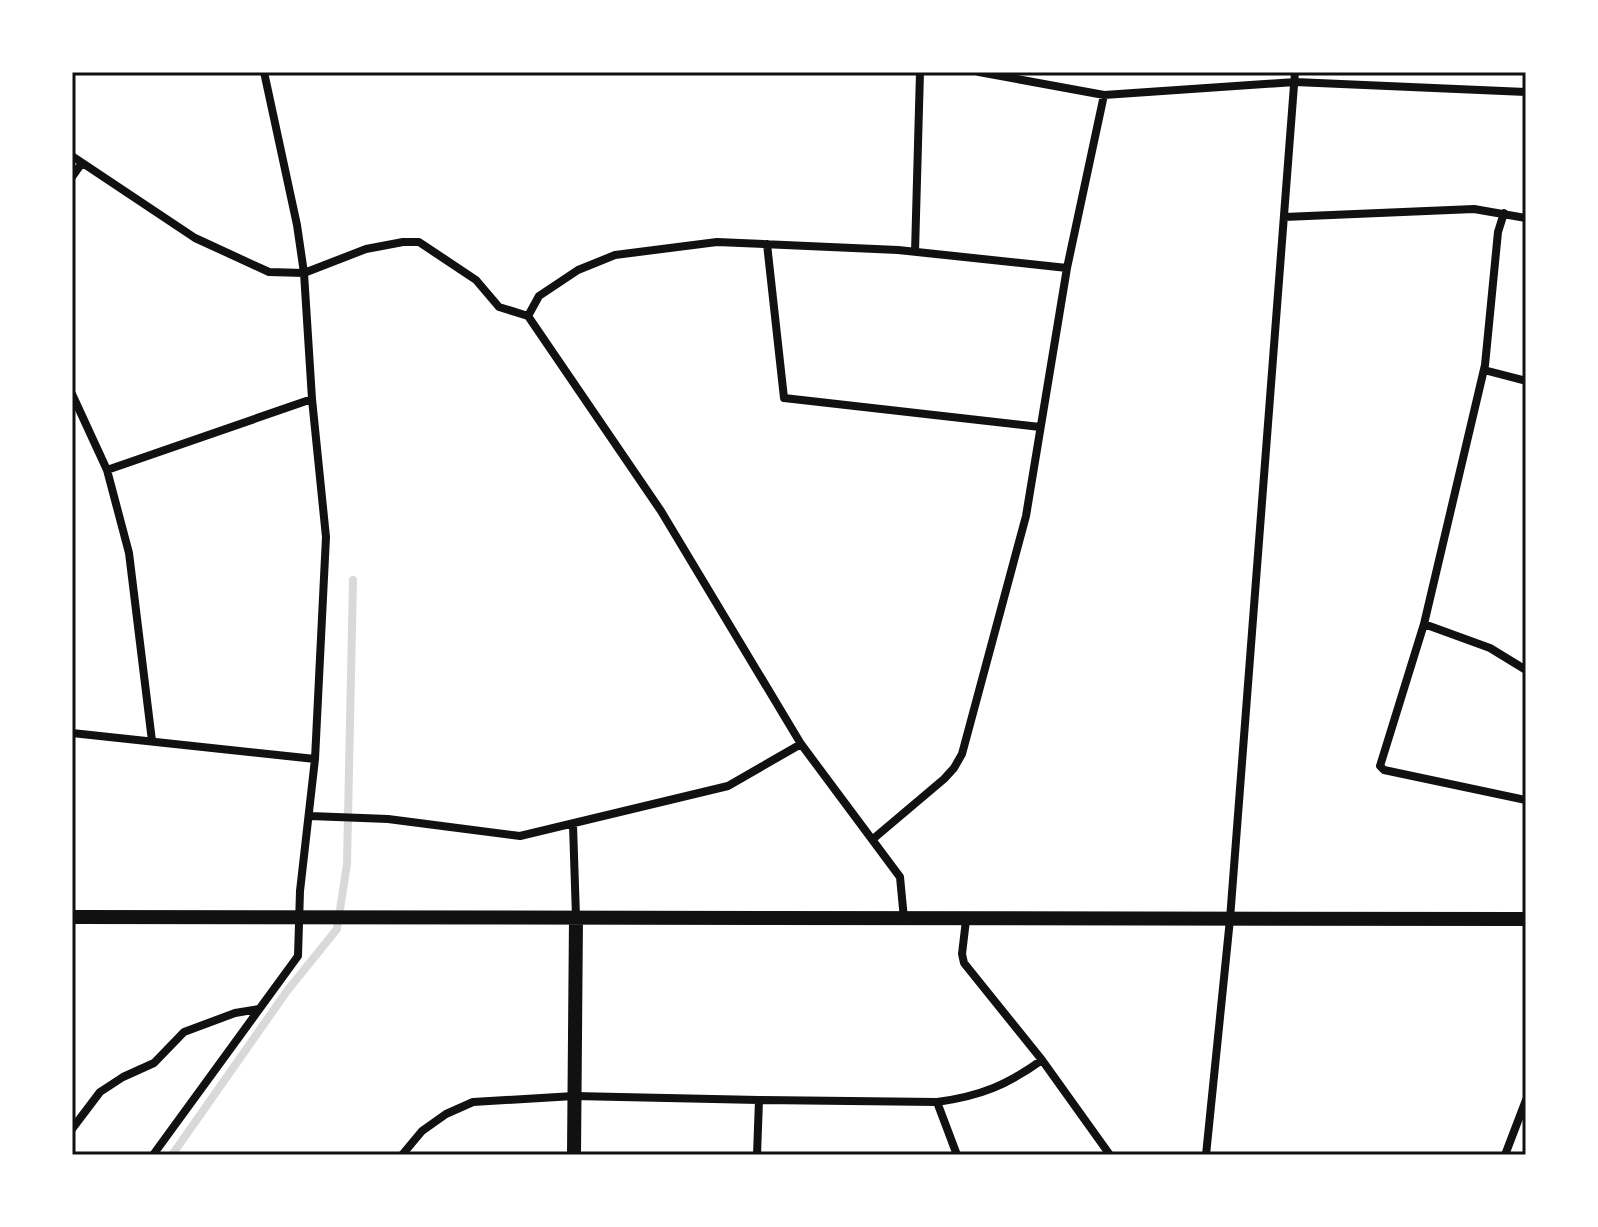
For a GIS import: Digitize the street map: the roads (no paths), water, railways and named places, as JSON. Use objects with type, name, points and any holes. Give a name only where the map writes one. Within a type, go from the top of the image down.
[{"type":"street","points":[[153,1155],[298,956],[300,891],[315,759],[326,537],[312,399],[304,273],[297,225],[264,72]]},
{"type":"street","points":[[915,252],[920,72]]},
{"type":"street","points":[[979,72],[1104,95],[1295,82],[1526,92]]},
{"type":"street","points":[[1206,1155],[1230,919],[1295,72]]},
{"type":"street","points":[[873,839],[944,779],[962,754],[1026,516],[1067,268],[1104,95]]},
{"type":"street","points":[[72,156],[195,238],[269,272],[304,273],[366,249],[419,242],[476,280],[499,307],[528,316],[661,511],[801,744],[900,877],[904,919]]},
{"type":"street","points":[[72,177],[82,163]]},
{"type":"street","points":[[1284,217],[1474,209],[1526,218]]},
{"type":"street","points":[[1504,213],[1498,232],[1484,370],[1424,624],[1380,766],[1384,770],[1526,800]]},
{"type":"street","points":[[528,316],[539,296],[578,270],[615,255],[717,242],[915,252],[1067,268]]},
{"type":"street","points":[[767,244],[784,398],[1040,427]]},
{"type":"street","points":[[1484,370],[1526,381]]},
{"type":"street","points":[[72,394],[107,470],[129,553],[152,741]]},
{"type":"street","points":[[107,470],[312,399]]},
{"type":"street","points":[[1424,624],[1490,648],[1526,670]]},
{"type":"street","points":[[72,733],[315,759]]},
{"type":"street","points":[[310,816],[388,819],[520,836],[728,786],[801,744]]},
{"type":"street","points":[[573,825],[576,917],[574,1155]]},
{"type":"street","points":[[72,917],[1526,919]]},
{"type":"street","points":[[966,920],[962,954],[964,963],[1042,1060],[1110,1155]]},
{"type":"street","points":[[72,1129],[100,1092],[154,1063],[184,1032],[235,1013],[259,1009]]},
{"type":"street","points":[[402,1155],[422,1131],[446,1114],[473,1102],[574,1096],[937,1102],[987,1092],[1016,1078],[1042,1060]]},
{"type":"street","points":[[757,1155],[759,1100]]},
{"type":"street","points":[[1505,1155],[1526,1100]]},
{"type":"street","points":[[937,1102],[957,1155]]},
{"type":"waterway","points":[[172,1155],[287,991],[337,929],[347,864],[353,580]]}]
